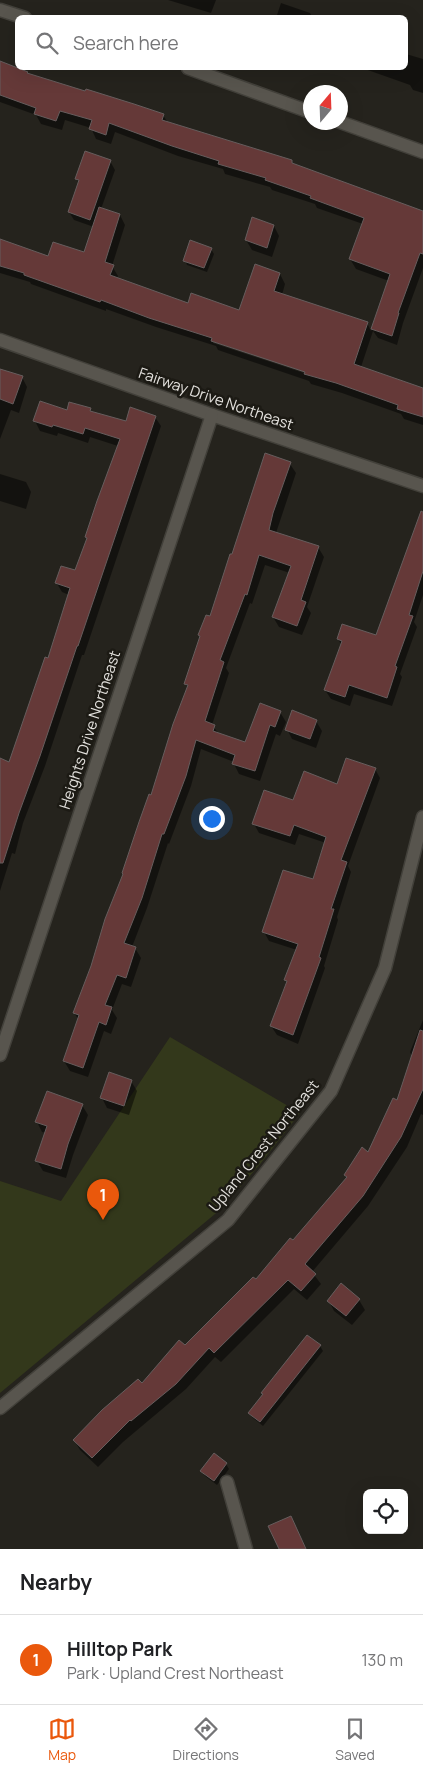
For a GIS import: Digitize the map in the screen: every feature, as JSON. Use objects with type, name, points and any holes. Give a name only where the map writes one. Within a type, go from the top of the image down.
[{"type":"street","points":[[0,10],[16,15]]},
{"type":"street","points":[[194,70],[303,109]]},
{"type":"street","points":[[348,125],[423,152]]},
{"type":"street","name":"Fairway Drive Northeast","points":[[0,340],[212,415],[423,486]]},
{"type":"street","name":"Heights Drive Northeast","points":[[0,1055],[212,415]]},
{"type":"street","name":"Upland Crest Northeast","points":[[0,1408],[228,1220],[331,1090],[385,968],[423,817]]},
{"type":"street","points":[[227,1482],[246,1549]]},
{"type":"green space","points":[[170,1037],[300,1113],[261,1163],[221,1209],[0,1393],[0,1181],[61,1201]]},
{"type":"building","points":[[0,61],[15,67],[15,70],[23,70],[27,73],[85,91],[86,89],[164,114],[162,120],[292,160],[292,163],[423,211],[423,254],[420,253],[398,313],[392,336],[371,329],[390,274],[349,259],[364,218],[310,198],[311,196],[265,180],[266,178],[218,164],[219,161],[109,123],[106,135],[89,129],[92,120],[60,111],[56,121],[34,114],[36,108],[0,95]]},
{"type":"building","points":[[85,151],[111,160],[90,220],[68,212],[79,180],[75,179]]},
{"type":"building","points":[[99,207],[120,214],[105,262],[114,265],[110,275],[188,303],[191,293],[239,310],[255,264],[280,273],[274,291],[368,322],[354,364],[423,388],[423,417],[397,409],[398,405],[211,341],[212,338],[101,300],[100,302],[24,275],[24,273],[0,266],[0,239],[48,256],[53,242],[84,252]]},
{"type":"building","points":[[252,217],[274,225],[267,248],[245,240]]},
{"type":"building","points":[[190,240],[212,248],[204,268],[183,261]]},
{"type":"building","points":[[0,369],[23,376],[13,404],[0,399]]},
{"type":"building","points":[[40,401],[67,410],[69,402],[91,408],[90,411],[126,421],[130,407],[156,416],[3,863],[0,863],[0,758],[9,762],[45,657],[48,658],[70,588],[55,583],[61,566],[75,570],[87,538],[85,537],[97,501],[120,439],[85,428],[83,434],[33,421]]},
{"type":"building","points":[[265,453],[291,462],[269,530],[319,546],[301,600],[306,602],[297,626],[272,617],[291,566],[259,555],[247,595],[245,594],[220,660],[224,662],[205,721],[215,725],[213,731],[245,742],[260,703],[281,711],[275,727],[270,725],[255,771],[232,764],[235,755],[196,740],[186,776],[164,834],[162,834],[142,898],[124,943],[136,947],[126,978],[117,975],[105,1005],[112,1007],[106,1025],[99,1022],[83,1068],[63,1061],[79,1015],[73,1013],[188,685],[184,684],[200,636],[198,635],[206,615],[210,616]]},
{"type":"building","points":[[421,511],[423,512],[423,571],[409,615],[413,616],[395,666],[397,667],[387,698],[349,685],[345,697],[324,690],[342,641],[337,639],[342,624],[376,635]]},
{"type":"building","points":[[292,710],[317,720],[310,739],[285,730]]},
{"type":"building","points":[[346,758],[376,768],[341,860],[347,862],[331,909],[334,909],[319,957],[321,958],[293,1035],[270,1026],[287,981],[284,980],[298,944],[262,932],[283,870],[313,879],[326,837],[294,825],[290,836],[252,824],[264,790],[293,800],[304,771],[337,784]]},
{"type":"building","points":[[420,1030],[423,1031],[423,1089],[401,1137],[363,1196],[305,1264],[316,1274],[301,1291],[288,1280],[214,1353],[209,1348],[176,1384],[130,1420],[92,1458],[73,1440],[102,1410],[138,1379],[142,1383],[179,1340],[185,1345],[253,1277],[256,1279],[290,1238],[293,1240],[347,1177],[344,1175],[362,1147],[368,1152],[393,1098],[397,1100]]},
{"type":"building","points":[[109,1072],[132,1080],[124,1106],[100,1098]]},
{"type":"building","points":[[47,1091],[83,1104],[61,1169],[35,1161],[47,1126],[35,1122]]},
{"type":"building","points":[[341,1283],[360,1299],[346,1316],[327,1301]]},
{"type":"building","points":[[307,1335],[321,1345],[260,1422],[248,1413],[263,1394],[261,1393]]},
{"type":"building","points":[[214,1453],[227,1463],[214,1481],[200,1471]]},
{"type":"building","points":[[291,1516],[306,1549],[279,1549],[268,1526]]},
{"type":"place","name":"Hilltop Park","points":[[103,1220]]}]
